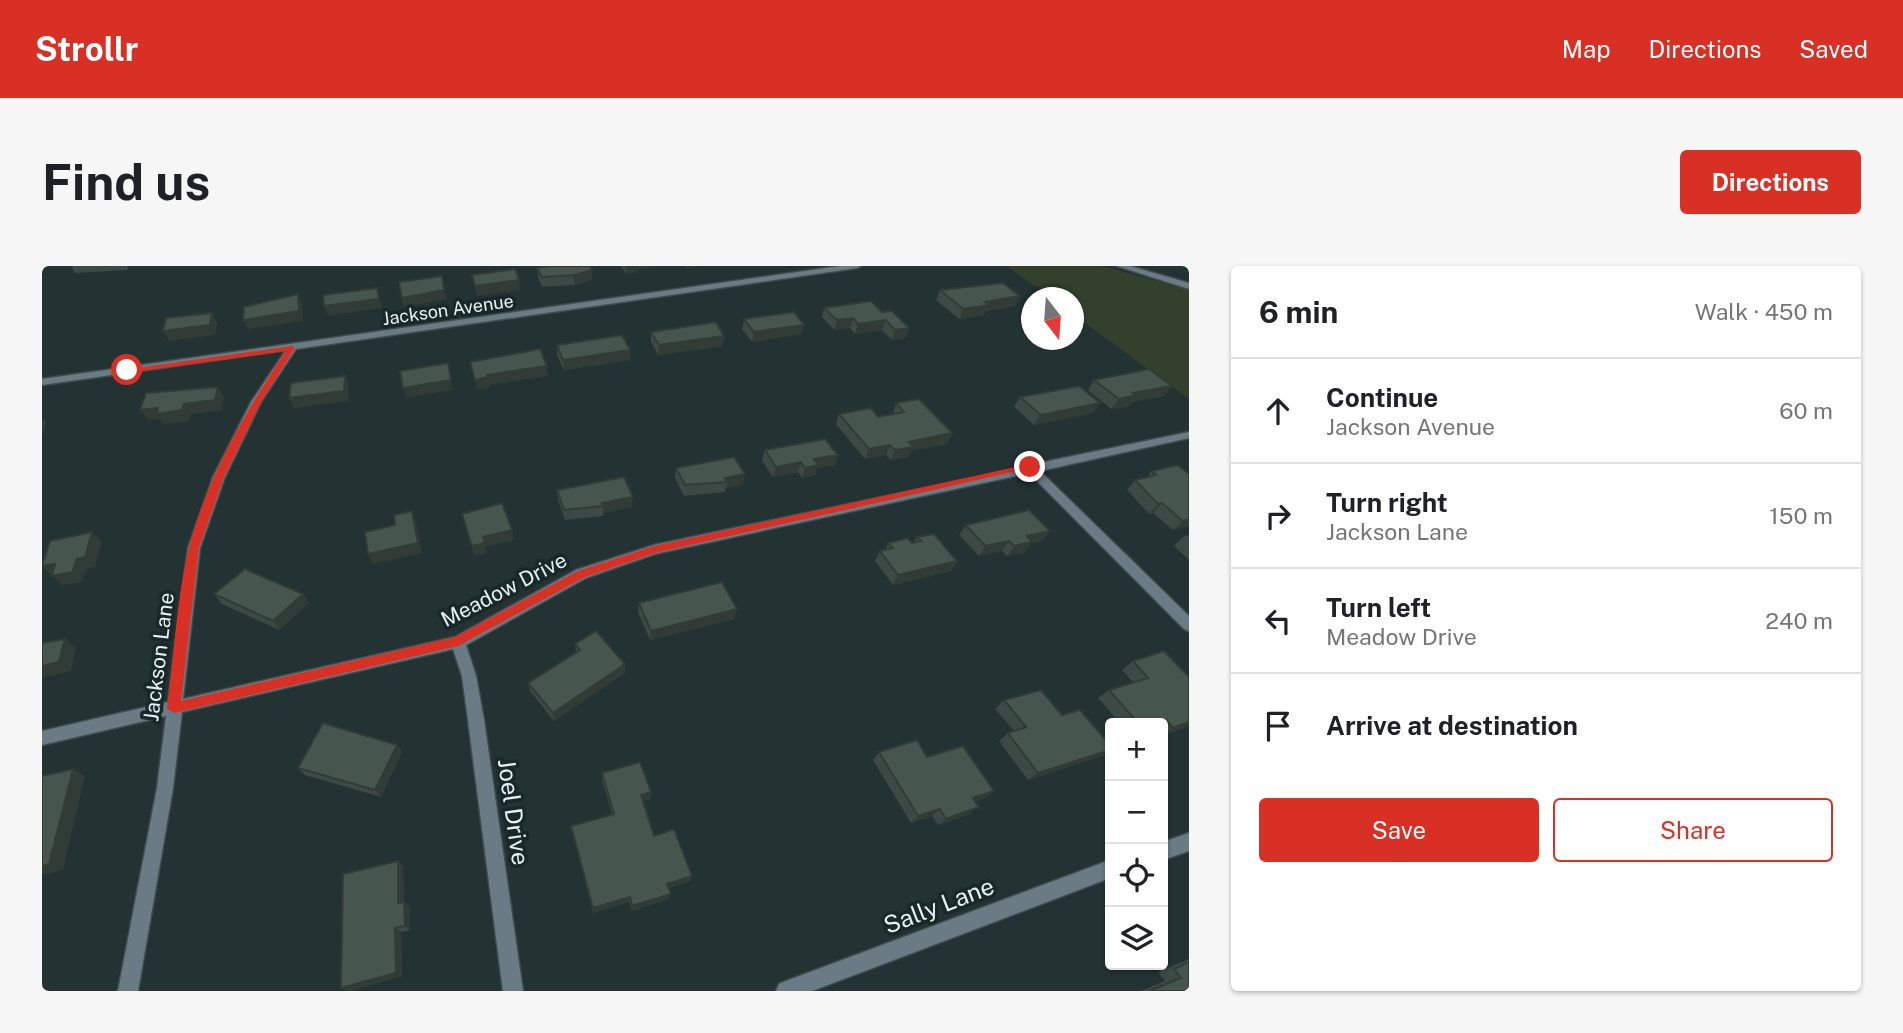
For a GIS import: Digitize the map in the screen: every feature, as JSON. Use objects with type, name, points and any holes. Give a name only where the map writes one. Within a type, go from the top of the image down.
[{"type":"street","name":"Jackson Avenue","points":[[42,382],[851,266]]},
{"type":"street","points":[[1121,266],[1189,286]]},
{"type":"street","name":"Jackson Lane","points":[[128,991],[165,788],[194,548],[219,477],[256,402],[292,348]]},
{"type":"street","name":"Meadow Drive","points":[[42,738],[458,642],[581,574],[654,550],[1030,467],[1189,436]]},
{"type":"street","points":[[1030,467],[1189,625]]},
{"type":"street","name":"Joel Drive","points":[[458,642],[469,676],[476,720],[513,991]]},
{"type":"street","points":[[1168,849],[1189,842]]},
{"type":"street","name":"Sally Lane","points":[[786,991],[1105,871]]},
{"type":"green space","points":[[1007,266],[1103,266],[1189,290],[1189,399],[1084,322],[1084,287],[1036,287]]},
{"type":"building","points":[[590,266],[592,270],[574,275],[542,277],[537,268]]},
{"type":"building","points":[[515,269],[519,280],[475,286],[472,275]]},
{"type":"building","points":[[442,276],[444,290],[402,298],[399,282]]},
{"type":"building","points":[[1003,283],[1020,296],[963,309],[940,290]]},
{"type":"building","points":[[377,288],[379,299],[324,306],[323,295]]},
{"type":"building","points":[[298,294],[299,311],[243,320],[244,307]]},
{"type":"building","points":[[871,301],[882,312],[892,311],[909,328],[895,330],[886,320],[858,324],[853,318],[837,320],[824,308]]},
{"type":"building","points":[[794,312],[804,325],[754,332],[744,319]]},
{"type":"building","points":[[212,313],[210,325],[163,331],[166,318]]},
{"type":"building","points":[[716,322],[724,336],[659,345],[651,332]]},
{"type":"building","points":[[622,335],[630,350],[563,360],[557,345]]},
{"type":"building","points":[[540,349],[547,366],[487,375],[488,377],[475,380],[470,362]]},
{"type":"building","points":[[448,363],[451,380],[403,388],[400,371]]},
{"type":"building","points":[[1149,369],[1172,386],[1133,393],[1137,395],[1119,399],[1094,380]]},
{"type":"building","points":[[345,376],[344,391],[289,398],[291,383]]},
{"type":"building","points":[[1079,386],[1100,403],[1041,415],[1020,397]]},
{"type":"building","points":[[218,387],[215,400],[184,404],[182,410],[157,414],[158,408],[140,410],[146,393]]},
{"type":"building","points":[[919,399],[952,433],[909,442],[913,447],[895,450],[890,445],[869,449],[839,414],[871,408],[878,417],[904,412],[896,403]]},
{"type":"building","points":[[825,439],[838,455],[814,459],[818,465],[805,468],[801,462],[776,467],[765,450]]},
{"type":"building","points":[[734,457],[745,474],[725,478],[727,482],[685,485],[676,468]]},
{"type":"building","points":[[1178,465],[1189,474],[1189,519],[1183,521],[1162,503],[1158,504],[1135,480],[1156,475],[1152,471]]},
{"type":"building","points":[[624,477],[633,497],[602,503],[603,506],[564,510],[557,490]]},
{"type":"building","points":[[502,503],[512,530],[483,537],[485,543],[472,546],[462,514]]},
{"type":"building","points":[[1029,510],[1050,531],[1027,536],[1032,542],[1014,546],[1009,541],[985,546],[966,525]]},
{"type":"building","points":[[412,511],[418,543],[368,554],[365,532],[395,525],[394,515]]},
{"type":"building","points":[[92,532],[85,557],[77,559],[72,572],[52,576],[55,564],[42,566],[50,541]]},
{"type":"building","points":[[934,534],[957,561],[898,575],[880,551],[893,548],[888,543],[907,538],[912,543],[921,541],[917,537]]},
{"type":"building","points":[[245,569],[303,594],[273,621],[214,594]]},
{"type":"building","points":[[722,582],[737,609],[651,631],[639,603]]},
{"type":"building","points":[[596,631],[625,664],[553,713],[528,683],[580,650],[575,644]]},
{"type":"building","points":[[65,639],[59,662],[42,666],[42,643]]},
{"type":"building","points":[[1164,651],[1189,677],[1189,722],[1173,728],[1168,718],[1134,718],[1109,690],[1148,678],[1133,661]]},
{"type":"building","points":[[1041,690],[1062,715],[1080,710],[1105,739],[1105,752],[1038,773],[1008,733],[1026,727],[1004,700]]},
{"type":"building","points":[[323,723],[397,745],[375,790],[298,768]]},
{"type":"building","points":[[917,740],[927,757],[963,746],[994,791],[973,798],[979,807],[946,819],[940,809],[918,816],[879,752]]},
{"type":"building","points":[[640,762],[651,792],[641,795],[654,836],[674,829],[692,876],[667,884],[671,894],[632,906],[630,897],[593,908],[571,826],[614,814],[602,773]]},
{"type":"building","points":[[73,769],[49,864],[42,866],[42,776]]},
{"type":"building","points":[[398,861],[398,903],[404,902],[405,926],[395,928],[396,973],[341,988],[343,874]]},
{"type":"building","points":[[1189,962],[1189,991],[1149,991],[1181,978],[1174,969]]},
{"type":"route","points":[[127,370],[292,348],[256,402],[219,477],[194,548],[174,708],[458,642],[581,574],[654,550],[729,531],[1030,467]]}]
